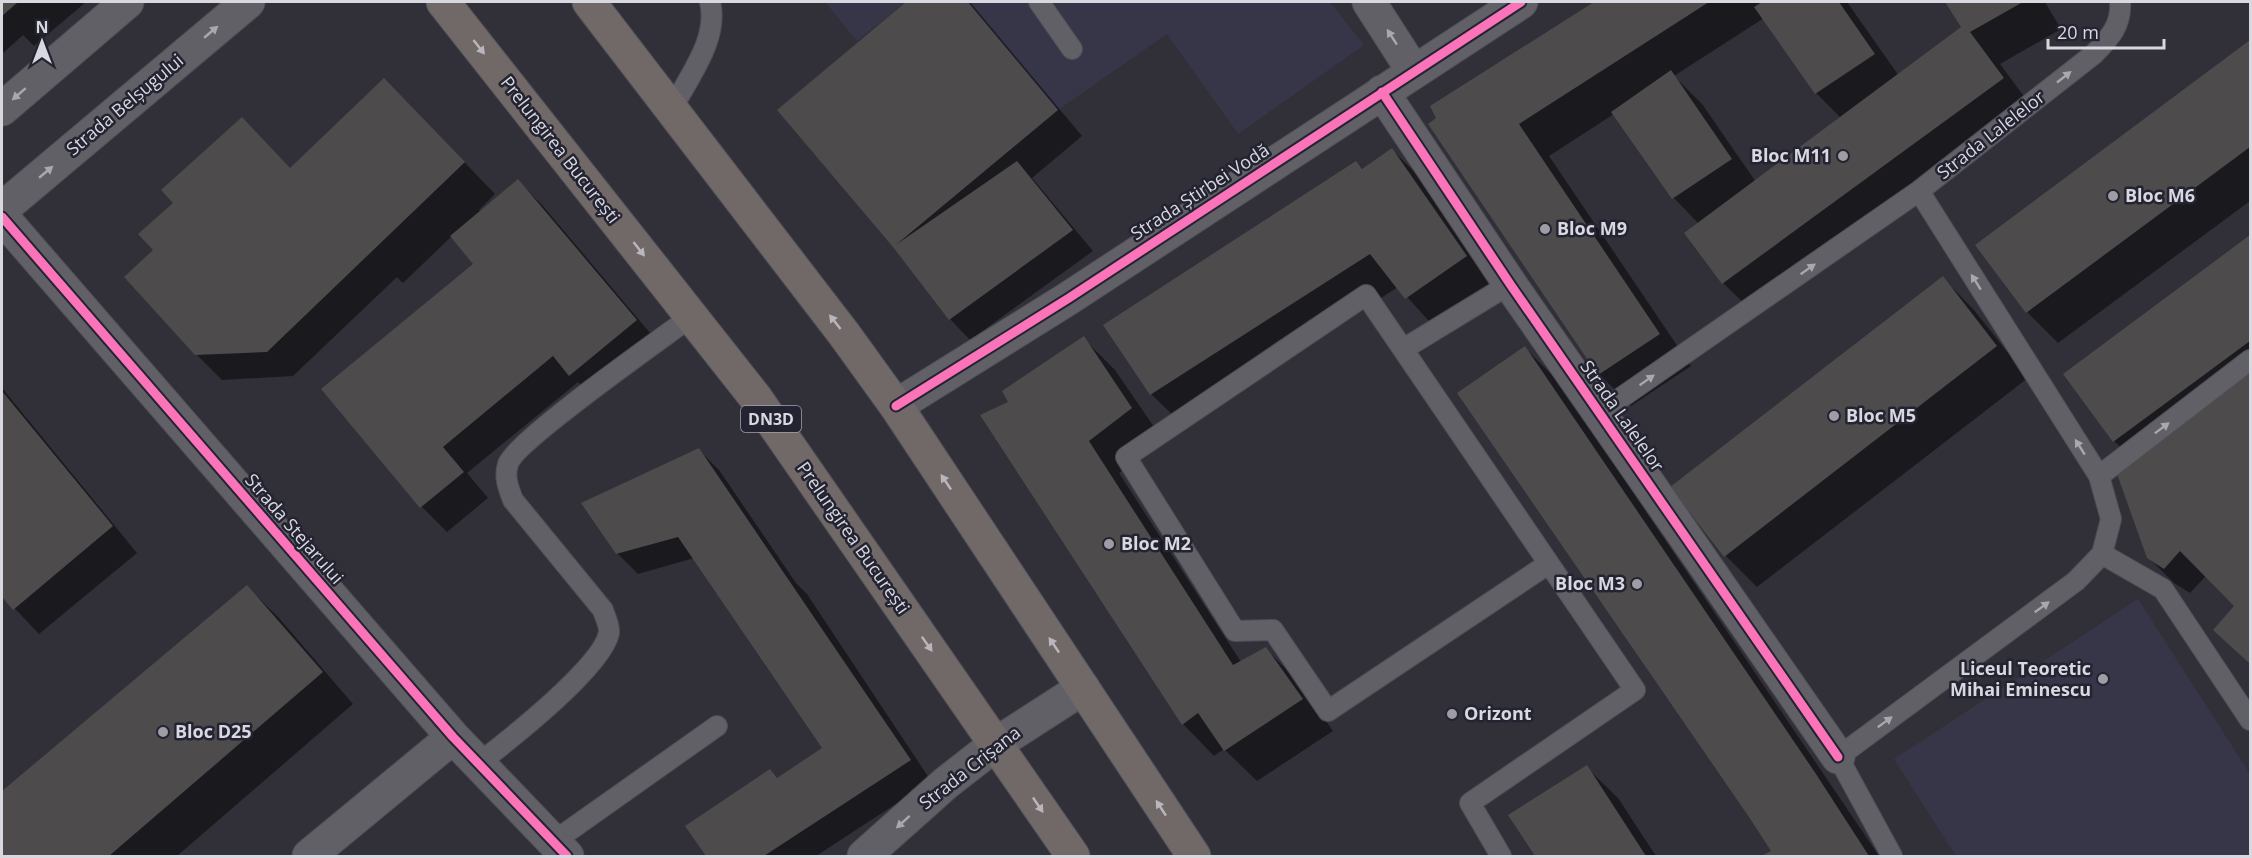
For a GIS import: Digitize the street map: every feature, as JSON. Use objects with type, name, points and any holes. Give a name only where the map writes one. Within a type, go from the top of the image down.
[{"type":"main road","name":"Prelungirea București","points":[[443,2],[755,397],[1073,856]]},
{"type":"main road","points":[[589,2],[844,334],[896,406],[1194,856]]},
{"type":"street","points":[[2,109],[127,2]]},
{"type":"street","name":"Strada Belșugului","points":[[2,209],[248,2]]},
{"type":"street","points":[[1369,2],[1414,72]]},
{"type":"street","name":"Strada Știrbei Vodă","points":[[896,406],[1069,298],[1521,2]]},
{"type":"street","name":"Strada Lalelelor","points":[[1382,92],[1510,284],[1838,757]]},
{"type":"street","name":"Strada Stejarului","points":[[2,217],[453,737],[560,849]]},
{"type":"street","name":"Strada Crișana","points":[[864,856],[946,783],[996,744],[1083,688]]},
{"type":"street","points":[[309,856],[453,737]]},
{"type":"lane","points":[[672,109],[712,32],[714,15],[710,2]]},
{"type":"lane","points":[[1039,2],[1072,49]]},
{"type":"lane","name":"Strada Lalelelor","points":[[1599,413],[1919,191],[2094,54],[2111,36],[2121,15],[2120,2]]},
{"type":"lane","points":[[1892,856],[1838,757],[2076,581],[2102,554],[2111,519],[2099,477],[1919,191]]},
{"type":"lane","points":[[1405,348],[1510,284]]},
{"type":"lane","points":[[1501,856],[1470,803],[1635,690],[1548,564],[1405,348],[1365,295],[1126,457],[1235,632],[1273,630],[1328,711],[1548,564]]},
{"type":"lane","points":[[479,764],[510,739],[586,669],[603,648],[609,630],[603,610],[513,500],[506,480],[508,462],[527,442],[571,406],[692,316]]},
{"type":"lane","points":[[2099,477],[2250,360]]},
{"type":"lane","points":[[2102,554],[2163,589],[2250,720]]},
{"type":"lane","points":[[560,849],[717,726]]},
{"type":"shaded area","points":[[825,2],[906,2],[857,41]]},
{"type":"shaded area","points":[[968,2],[1330,2],[1364,45],[1238,134],[1167,34],[1058,110]]},
{"type":"shaded area","name":"Liceul Teoretic Mihai Eminescu","points":[[2138,599],[2250,774],[2250,856],[1956,856],[1894,759]]},
{"type":"building","points":[[2,2],[18,2],[2,16]]},
{"type":"building","points":[[906,2],[968,2],[1058,110],[897,244],[1017,161],[1073,230],[949,320],[893,247],[777,110]]},
{"type":"building","name":"Bloc M9","points":[[1594,2],[1709,2],[1519,124],[1660,334],[1598,375],[1428,124],[1436,118],[1430,106]]},
{"type":"building","points":[[1762,2],[1839,2],[1875,54],[1815,94],[1754,7]]},
{"type":"building","name":"Bloc M11","points":[[1945,2],[2023,2],[1970,32],[2004,78],[1722,284],[1684,233],[1961,27]]},
{"type":"building","name":"Bloc M6","points":[[2250,40],[2250,147],[2026,313],[1975,245]]},
{"type":"building","points":[[1671,70],[1732,159],[1672,199],[1611,112]]},
{"type":"building","points":[[384,78],[465,162],[267,352],[195,355],[124,277],[153,250],[138,234],[173,203],[161,190],[242,117],[290,168]]},
{"type":"building","points":[[1392,148],[1467,256],[1405,299],[1370,254],[1150,395],[1103,325],[1356,161],[1362,169]]},
{"type":"building","points":[[518,179],[637,320],[569,376],[553,356],[443,447],[464,472],[420,508],[321,389],[473,264],[450,236]]},
{"type":"building","points":[[2250,235],[2250,341],[2113,442],[2063,374]]},
{"type":"building","name":"Bloc M5","points":[[1943,276],[1997,346],[1724,557],[1670,487]]},
{"type":"building","name":"Bloc M2","points":[[1084,336],[1132,408],[1089,441],[1233,665],[1266,647],[1303,699],[1224,751],[1198,713],[1182,725],[980,415],[1008,402],[1002,391]]},
{"type":"building","name":"Bloc M3","points":[[1525,346],[1816,774],[1869,856],[1761,856],[1771,851],[1749,817],[1457,393]]},
{"type":"building","points":[[2250,372],[2250,664],[2213,630],[2234,606],[2180,551],[2164,569],[2147,558],[2117,474]]},
{"type":"building","points":[[2,391],[113,526],[13,610],[2,597]]},
{"type":"building","points":[[699,448],[911,760],[764,856],[706,856],[685,826],[770,769],[777,778],[822,748],[678,537],[616,554],[581,503]]},
{"type":"building","name":"Bloc D25","points":[[247,585],[323,672],[109,856],[2,856],[2,791]]},
{"type":"building","points":[[1587,765],[1646,856],[1535,856],[1508,815]]},
{"type":"cycle path","points":[[896,406],[1069,298],[1521,2]]},
{"type":"cycle path","points":[[1382,92],[1510,284],[1838,757]]},
{"type":"cycle path","points":[[2,217],[453,737],[567,856]]},
{"type":"place","name":"Bloc M11","points":[[1843,156]]},
{"type":"place","name":"Bloc M6","points":[[2113,196]]},
{"type":"place","name":"Bloc M9","points":[[1545,229]]},
{"type":"place","name":"Bloc M5","points":[[1834,416]]},
{"type":"place","name":"Bloc M2","points":[[1109,544]]},
{"type":"place","name":"Bloc M3","points":[[1637,584]]},
{"type":"place","name":"Liceul Teoretic Mihai Eminescu","points":[[2103,679]]},
{"type":"place","name":"Orizont","points":[[1452,714]]},
{"type":"place","name":"Bloc D25","points":[[163,732]]}]
